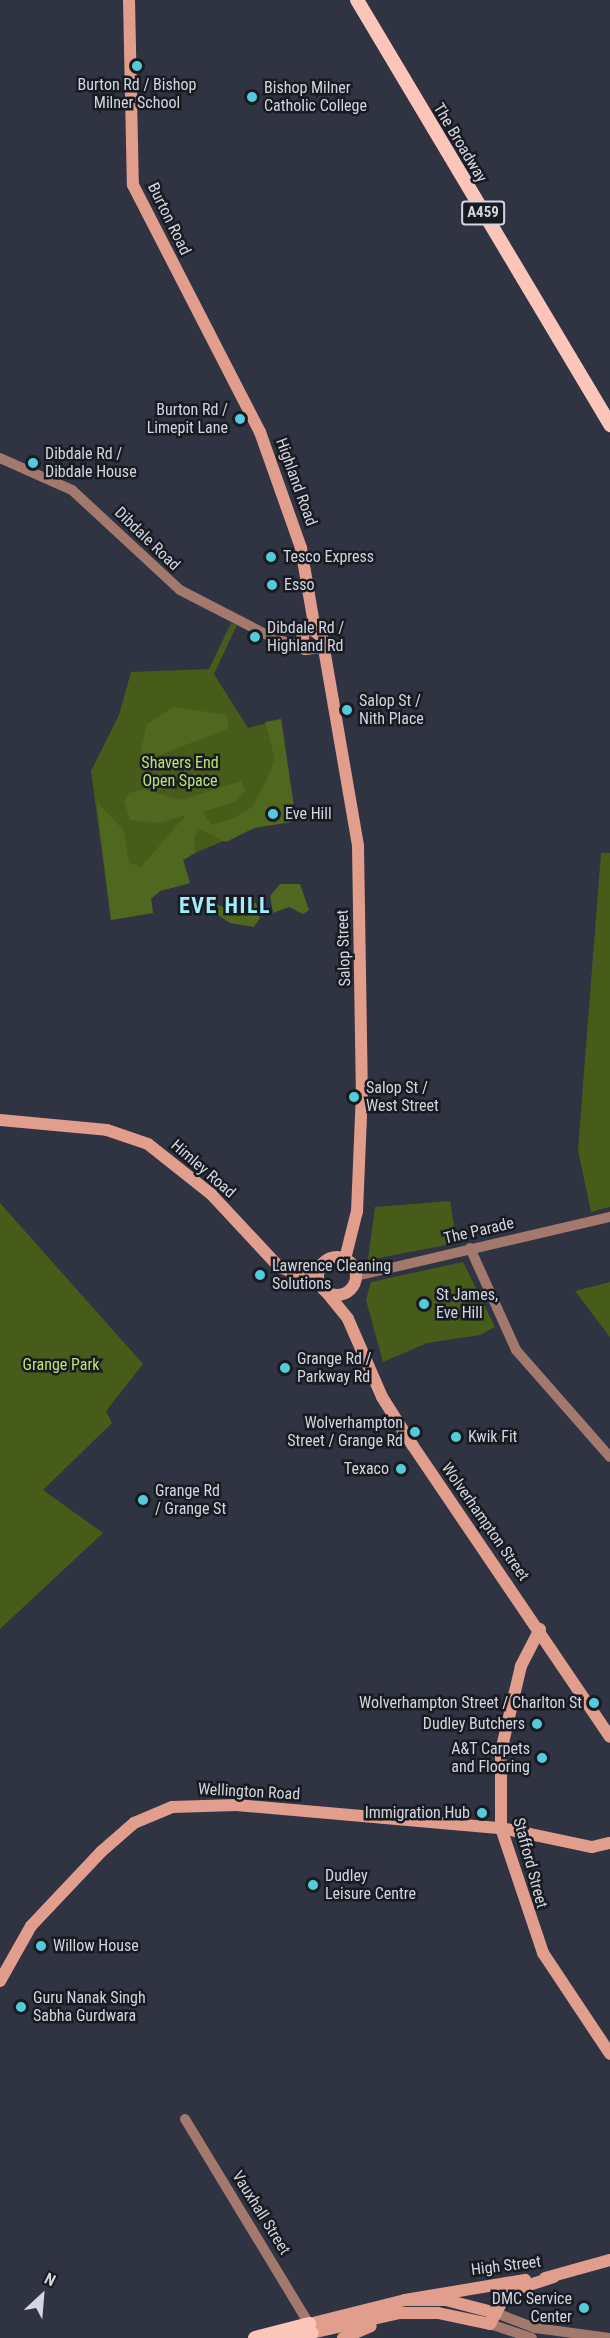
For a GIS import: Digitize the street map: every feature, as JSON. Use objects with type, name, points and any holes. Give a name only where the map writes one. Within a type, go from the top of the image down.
[{"type":"main road","name":"Burton Road","points":[[129,0],[133,185],[260,432]]},
{"type":"main road","name":"The Broadway","points":[[357,0],[610,425]]},
{"type":"main road","name":"Highland Road","points":[[260,432],[302,548],[313,614],[310,640]]},
{"type":"main road","name":"Salop Street","points":[[310,640],[325,669],[351,780],[358,846],[362,1081],[354,1229],[341,1258]]},
{"type":"main road","name":"Himley Road","points":[[0,1120],[106,1130],[148,1144],[211,1194],[270,1258],[292,1273],[321,1286],[347,1292]]},
{"type":"main road","points":[[292,1273],[319,1269],[341,1258],[356,1276],[347,1292]]},
{"type":"main road","points":[[319,1269],[321,1286]]},
{"type":"main road","name":"Wolverhampton Street","points":[[321,1286],[348,1319],[388,1407],[540,1629],[610,1737]]},
{"type":"main road","name":"Wolverhampton Street","points":[[347,1292],[348,1319]]},
{"type":"main road","name":"Stafford Street","points":[[540,1629],[521,1665],[501,1751],[501,1828],[543,1953],[610,2054]]},
{"type":"main road","name":"Wellington Road","points":[[0,1981],[51,1903],[116,1838],[159,1810],[236,1805],[501,1828],[572,1845],[610,1843]]},
{"type":"main road","name":"High Street","points":[[405,2300],[554,2277],[610,2260]]},
{"type":"main road","points":[[493,2319],[507,2292],[554,2277]]},
{"type":"main road","points":[[255,2338],[311,2332],[405,2300],[447,2300],[493,2319]]},
{"type":"main road","points":[[288,2338],[390,2316],[438,2313],[493,2319]]},
{"type":"main road","points":[[343,2338],[390,2316]]},
{"type":"street","name":"Dibdale Road","points":[[0,458],[72,490],[180,590],[275,639],[310,640]]},
{"type":"street","name":"The Parade","points":[[356,1276],[610,1217]]},
{"type":"street","points":[[470,1248],[516,1350],[610,1458]]},
{"type":"street","name":"Vauxhall Street","points":[[185,2119],[311,2332]]},
{"type":"street","points":[[493,2319],[535,2328],[610,2338]]},
{"type":"street","points":[[493,2319],[532,2338]]},
{"type":"street","points":[[595,2338],[600,2337]]},
{"type":"green space","name":"Shavers End Open Space","points":[[231,623],[237,625],[214,674],[248,728],[281,719],[296,821],[254,828],[195,853],[183,860],[190,883],[160,891],[151,899],[153,913],[111,920],[91,771],[119,715],[131,672],[209,669]]},
{"type":"green space","points":[[174,707],[227,715],[229,728],[150,759],[140,755],[147,724]]},
{"type":"green space","points":[[281,719],[296,821],[254,828],[226,842],[200,829],[194,836],[195,853],[183,860],[190,883],[160,891],[151,899],[153,913],[111,920],[97,802],[124,831],[129,863],[141,867],[186,815],[159,823],[130,820],[124,801],[129,793],[144,789],[181,800],[241,781],[245,791],[234,802],[203,812],[211,825],[232,819],[251,808],[266,782],[275,759],[265,722]]},
{"type":"green space","points":[[601,853],[610,853],[610,1207],[591,1212],[578,1150]]},
{"type":"green space","points":[[280,884],[300,884],[309,910],[303,914],[289,907],[273,913],[270,896]]},
{"type":"green space","points":[[208,899],[230,911],[233,902],[256,903],[260,918],[254,927],[230,923],[212,911]]},
{"type":"green space","points":[[450,1201],[457,1243],[368,1260],[375,1207]]},
{"type":"green space","name":"Grange Park","points":[[0,1203],[143,1364],[106,1411],[112,1423],[43,1490],[103,1533],[0,1629]]},
{"type":"green space","points":[[463,1262],[495,1327],[480,1335],[427,1343],[383,1362],[366,1300],[371,1282]]},
{"type":"green space","points":[[610,1282],[610,1337],[575,1291]]},
{"type":"place","name":"Burton Rd / Bishop Milner School","points":[[137,66]]},
{"type":"place","name":"Bishop Milner Catholic College","points":[[252,97]]},
{"type":"place","name":"Burton Rd / Limepit Lane","points":[[240,419]]},
{"type":"place","name":"Dibdale Rd / Dibdale House","points":[[33,463]]},
{"type":"place","name":"Tesco Express","points":[[271,557]]},
{"type":"place","name":"Esso","points":[[272,585]]},
{"type":"place","name":"Dibdale Rd / Highland Rd","points":[[255,637]]},
{"type":"place","name":"Salop St / Nith Place","points":[[347,710]]},
{"type":"place","name":"Eve Hill","points":[[273,814]]},
{"type":"place","name":"Salop St / West Street","points":[[354,1097]]},
{"type":"place","name":"Lawrence Cleaning Solutions","points":[[260,1275]]},
{"type":"place","name":"St James, Eve Hill","points":[[424,1304]]},
{"type":"place","name":"Grange Rd / Parkway Rd","points":[[285,1368]]},
{"type":"place","name":"Wolverhampton Street / Grange Rd","points":[[415,1432]]},
{"type":"place","name":"Kwik Fit","points":[[456,1437]]},
{"type":"place","name":"Texaco","points":[[401,1469]]},
{"type":"place","name":"Grange Rd / Grange St","points":[[143,1500]]},
{"type":"place","name":"Wolverhampton Street / Charlton St","points":[[594,1703]]},
{"type":"place","name":"Dudley Butchers","points":[[537,1724]]},
{"type":"place","name":"A&T Carpets and Flooring","points":[[542,1758]]},
{"type":"place","name":"Immigration Hub","points":[[482,1813]]},
{"type":"place","name":"Dudley Leisure Centre","points":[[313,1885]]},
{"type":"place","name":"Willow House","points":[[41,1946]]},
{"type":"place","name":"Guru Nanak Singh Sabha Gurdwara","points":[[21,2007]]},
{"type":"place","name":"DMC Service Center","points":[[584,2308]]},
{"type":"district","name":"EVE HILL","points":[[225,906]]}]
